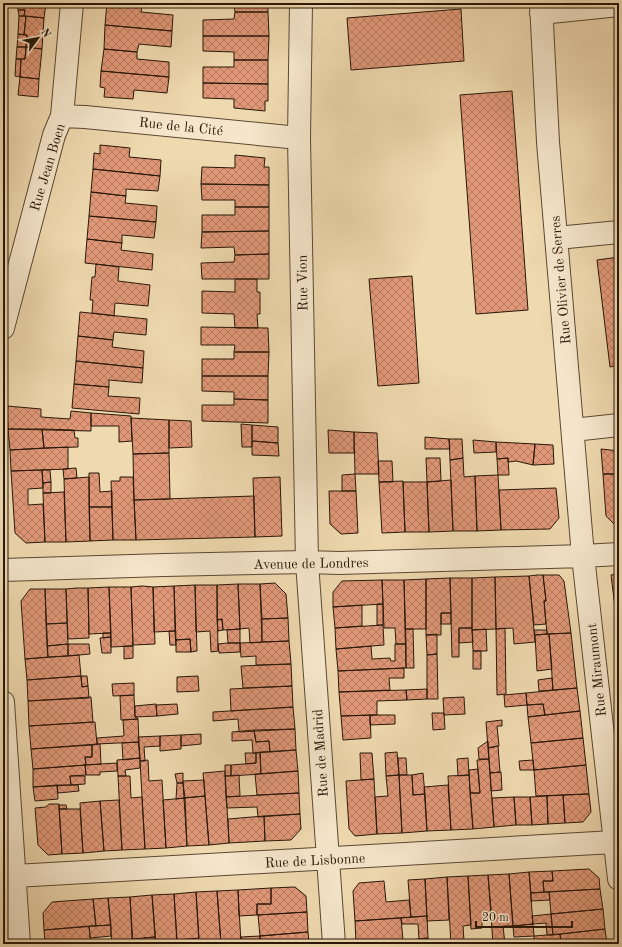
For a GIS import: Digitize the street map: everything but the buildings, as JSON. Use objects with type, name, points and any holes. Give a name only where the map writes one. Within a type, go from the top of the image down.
[{"type":"street","name":"Rue Jean Boen","points":[[3,328],[54,135],[62,116],[72,3]]},
{"type":"street","name":"Rue Vion","points":[[301,3],[299,138],[307,562]]},
{"type":"street","points":[[541,8],[619,5]]},
{"type":"street","name":"Rue Olivier de Serres","points":[[541,8],[548,142],[583,556]]},
{"type":"street","name":"Rue de la Cité","points":[[62,116],[299,138]]},
{"type":"street","points":[[557,238],[619,232]]},
{"type":"street","points":[[573,430],[619,425]]},
{"type":"street","name":"Avenue de Londres","points":[[3,570],[307,562],[338,563],[619,554]]},
{"type":"street","name":"Rue Miraumont","points":[[583,556],[619,879]]},
{"type":"street","name":"Rue de Madrid","points":[[307,562],[334,944]]},
{"type":"street","points":[[3,702],[19,944]]},
{"type":"street","name":"Rue de Lisbonne","points":[[15,876],[614,842]]}]
